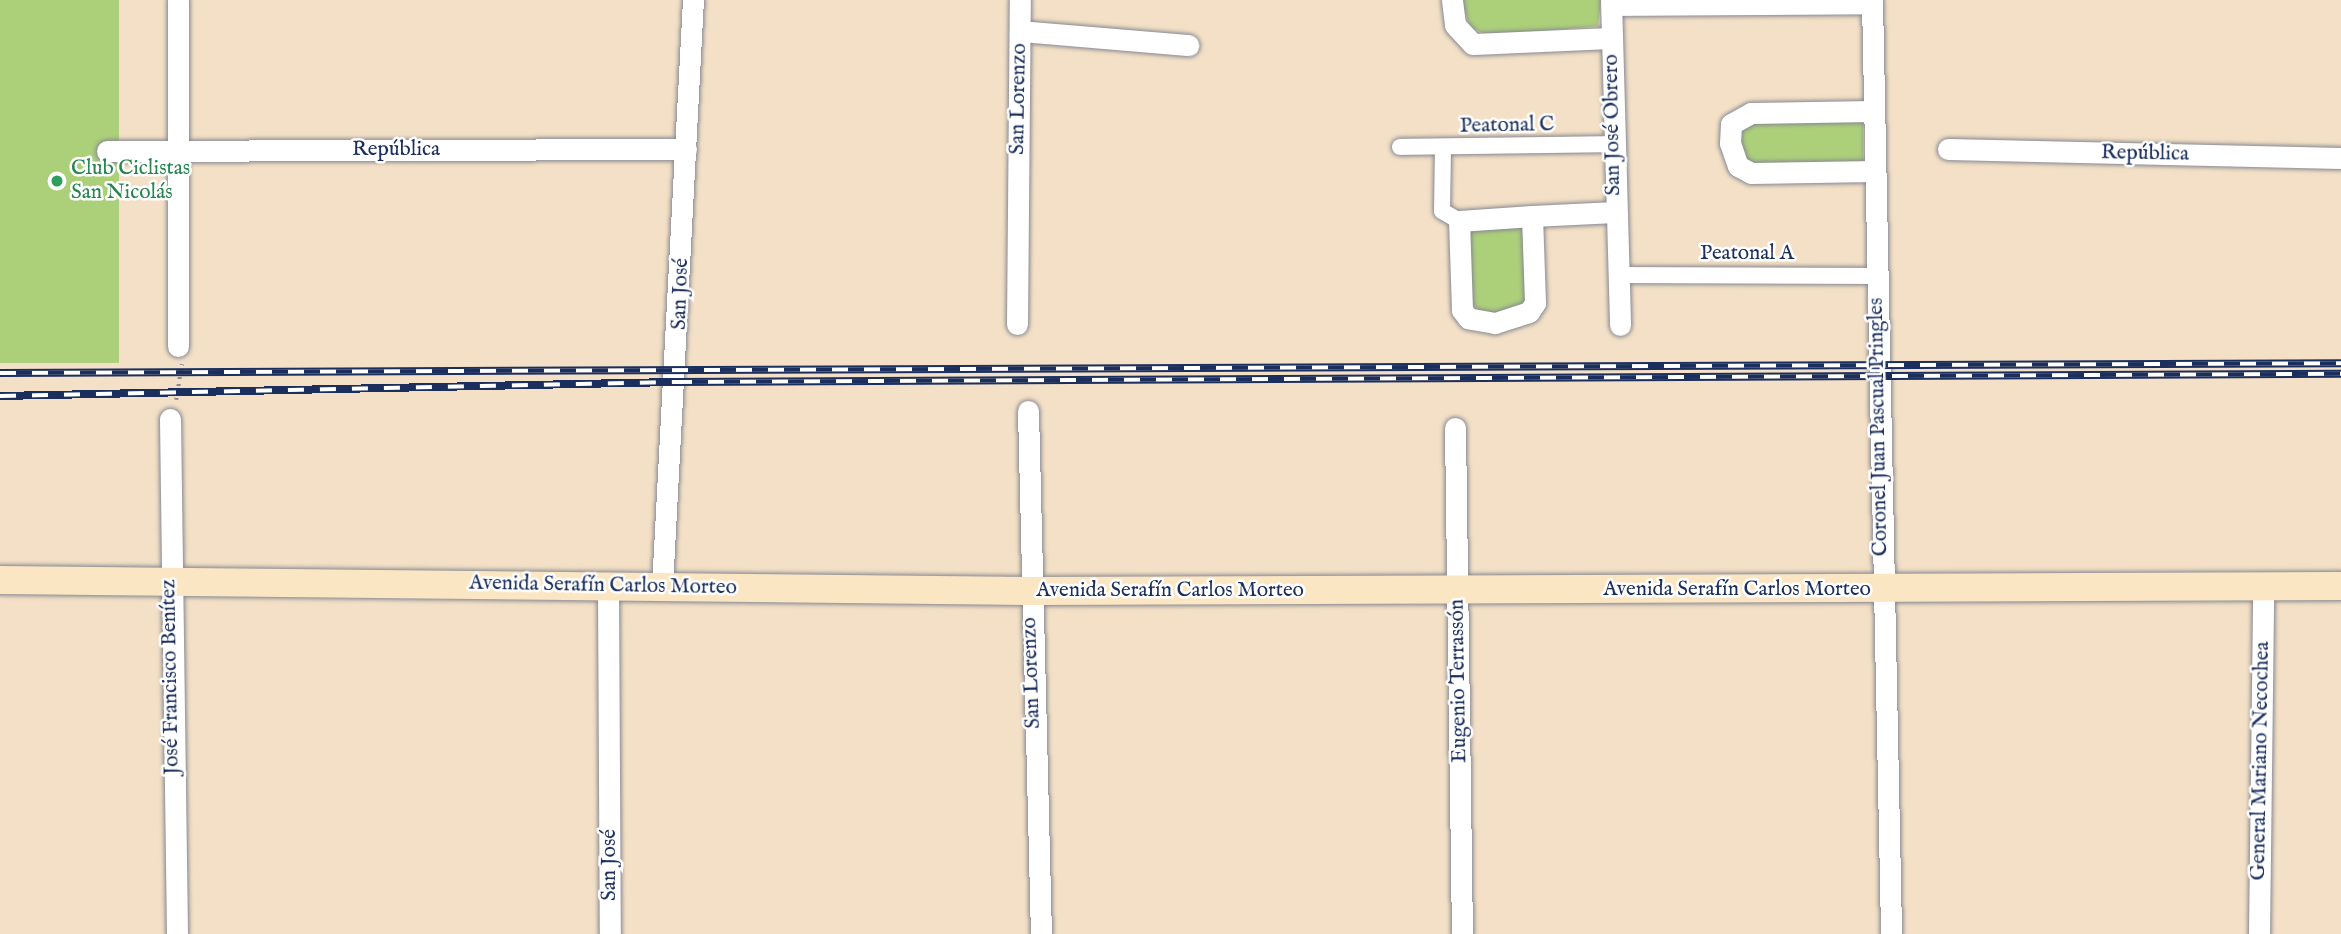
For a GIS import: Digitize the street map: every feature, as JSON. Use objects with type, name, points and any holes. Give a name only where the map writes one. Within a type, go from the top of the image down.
[{"type":"main road","name":"Avenida Serafín Carlos Morteo","points":[[0,580],[168,579],[1030,591],[1881,590],[2341,586]]},
{"type":"street","points":[[178,0],[178,346]]},
{"type":"street","name":"San José","points":[[662,587],[678,370],[693,0]]},
{"type":"street","name":"San Lorenzo","points":[[1017,324],[1020,0]]},
{"type":"street","name":"San José Obrero","points":[[1452,0],[1455,25],[1473,44],[1611,38]]},
{"type":"street","points":[[1611,4],[1872,3]]},
{"type":"street","name":"Coronel Juan Pascual Pringles","points":[[1872,3],[1881,590],[1891,934]]},
{"type":"street","name":"San José Obrero","points":[[1611,4],[1616,275],[1620,325]]},
{"type":"street","points":[[1020,31],[1188,45]]},
{"type":"street","points":[[1873,111],[1751,113],[1731,124],[1730,144],[1738,166],[1751,173],[1875,171]]},
{"type":"street","name":"Peatonal C","points":[[1400,147],[1615,145]]},
{"type":"street","points":[[1443,148],[1442,211],[1459,221],[1462,310],[1478,323],[1495,323],[1528,312],[1535,303],[1532,216]]},
{"type":"street","name":"República","points":[[107,151],[686,149]]},
{"type":"street","name":"República","points":[[1948,149],[2341,158]]},
{"type":"street","name":"San José Obrero","points":[[1459,221],[1615,212]]},
{"type":"street","name":"Peatonal A","points":[[1616,275],[1876,276]]},
{"type":"street","name":"San Lorenzo","points":[[1028,411],[1030,591],[1041,934]]},
{"type":"street","name":"José Francisco Benítez","points":[[170,419],[168,579],[177,934]]},
{"type":"street","name":"Eugenio Terrassón","points":[[1455,428],[1462,934]]},
{"type":"street","name":"San José","points":[[608,586],[610,934]]},
{"type":"street","name":"General Mariano Necochea","points":[[2259,934],[2263,588]]},
{"type":"path","points":[[178,346],[184,371],[178,393]]},
{"type":"green space","name":"Club Ciclistas San Nicolás","points":[[0,0],[119,0],[119,363],[0,363]]},
{"type":"green space","points":[[1461,0],[1601,0],[1598,26],[1490,36],[1470,27]]},
{"type":"green space","points":[[1863,118],[1863,162],[1755,163],[1740,155],[1742,132],[1752,121]]},
{"type":"green space","points":[[1522,226],[1528,296],[1517,312],[1482,314],[1471,302],[1467,229]]},
{"type":"railway","points":[[0,373],[2341,363]]},
{"type":"railway","points":[[0,396],[676,382],[2341,374]]},
{"type":"place","name":"Club Ciclistas San Nicolás","points":[[57,181]]}]
